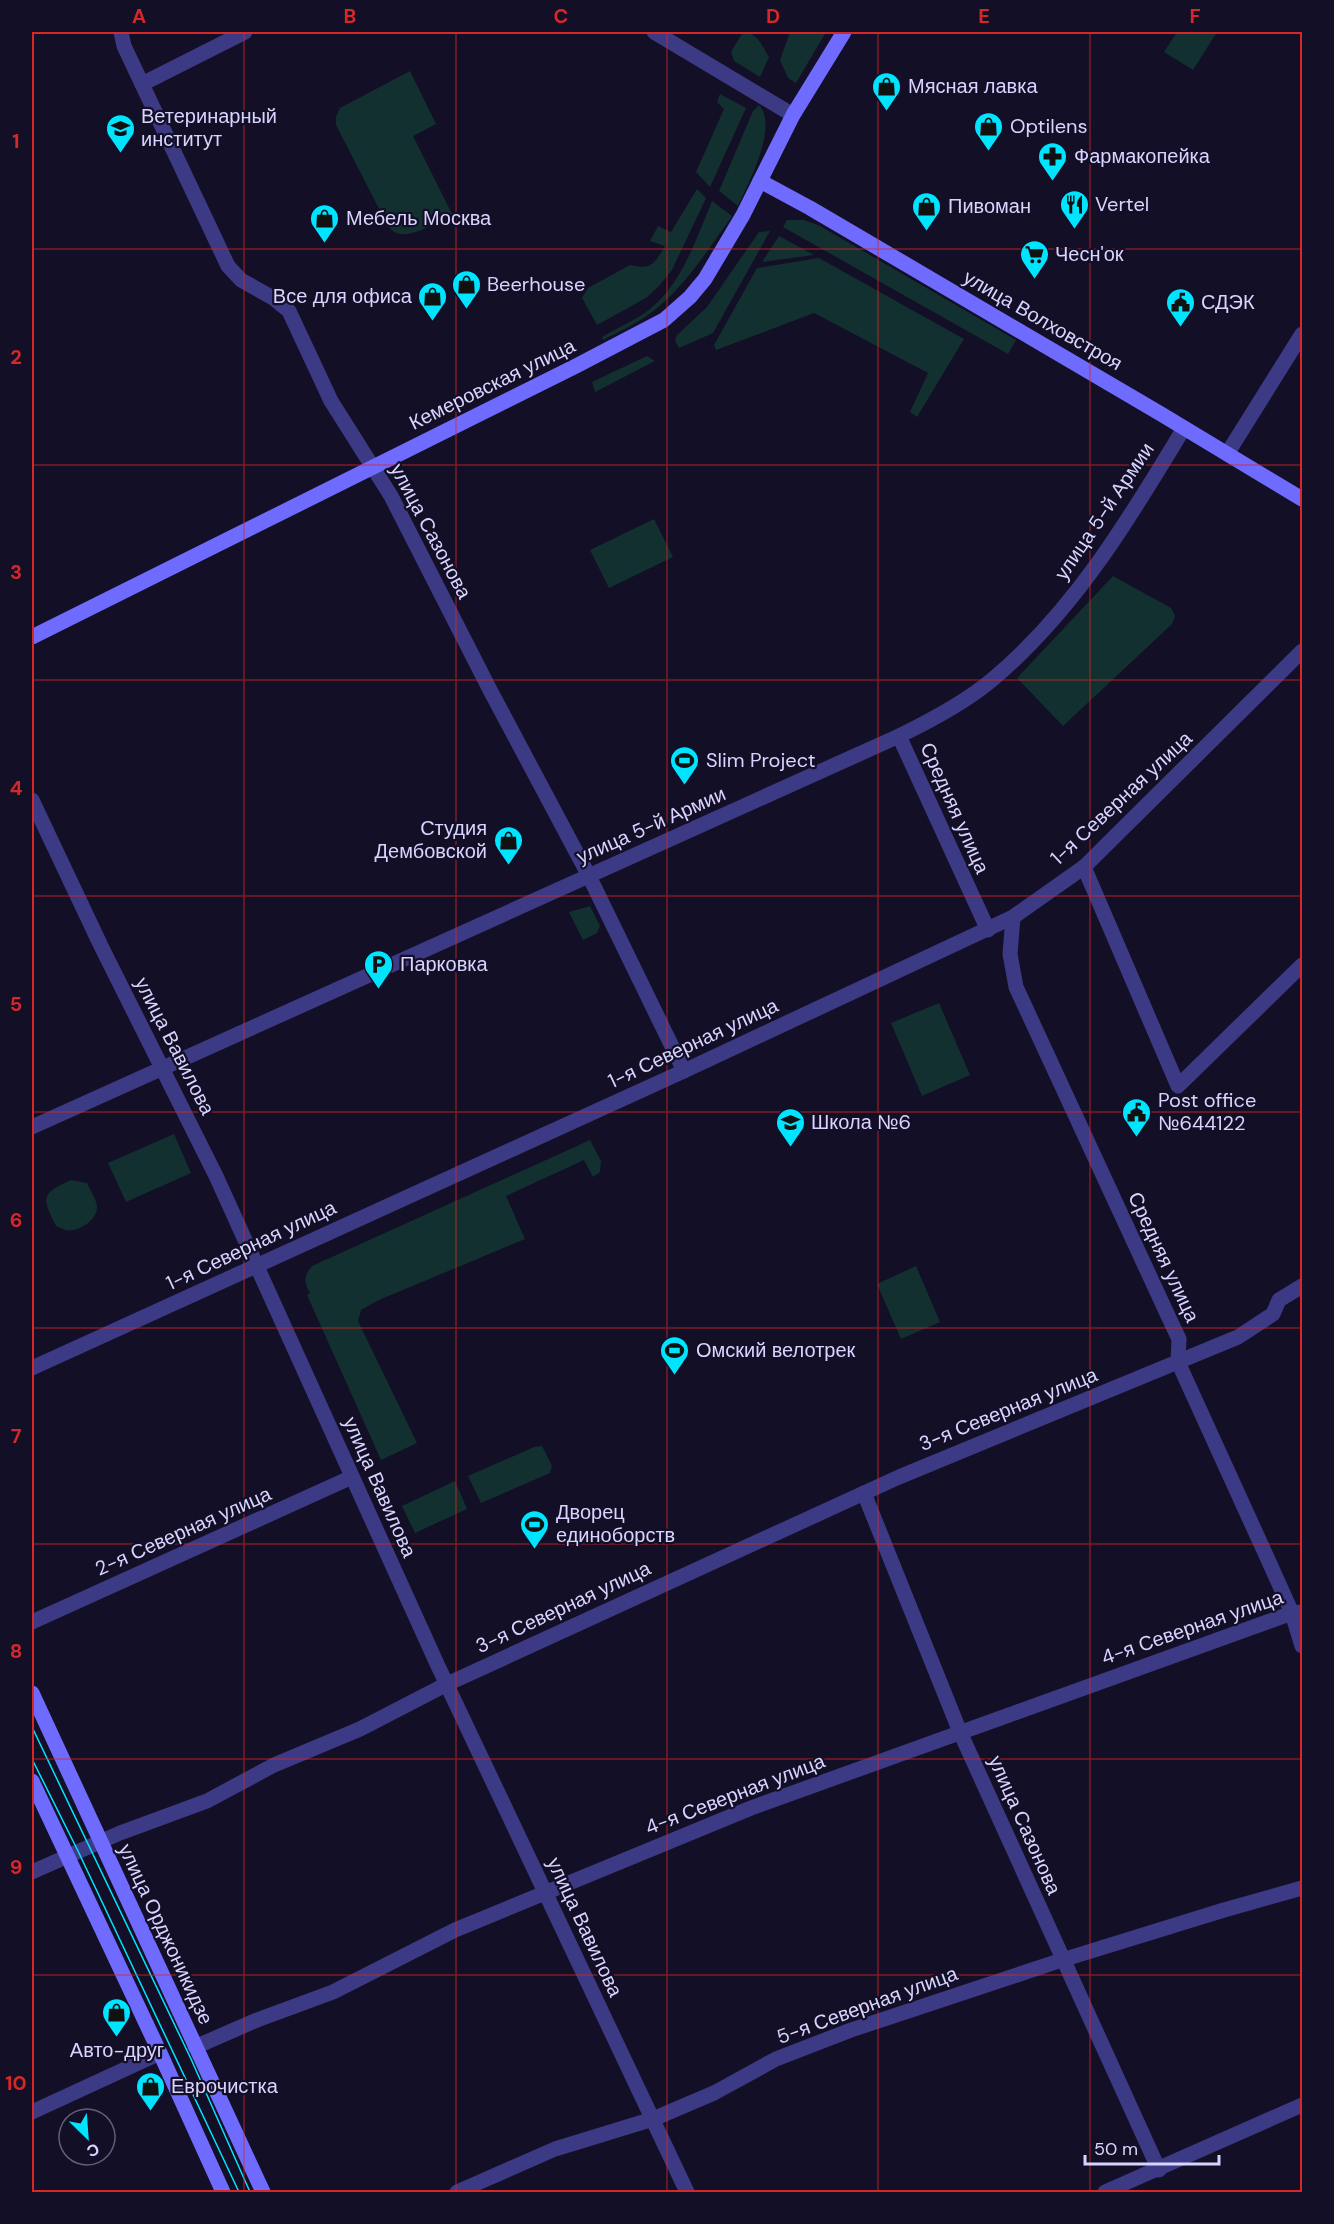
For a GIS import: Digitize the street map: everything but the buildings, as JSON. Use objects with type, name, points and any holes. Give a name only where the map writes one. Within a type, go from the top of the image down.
[{"type":"main road","name":"Кемеровская улица","points":[[32,636],[664,320],[690,297],[705,279],[743,215],[793,115],[844,32]]},
{"type":"main road","name":"улица Волховстроя","points":[[760,181],[820,213],[1302,499]]},
{"type":"main road","name":"улица Орджоникидзе","points":[[32,1693],[262,2193]]},
{"type":"main road","points":[[32,1782],[223,2193]]},
{"type":"street","name":"улица Сазонова","points":[[121,32],[124,46],[228,266],[241,280],[273,298],[289,311],[324,381],[331,401],[391,496],[490,690],[589,876],[684,1071]]},
{"type":"street","points":[[142,84],[245,32]]},
{"type":"street","points":[[654,32],[793,115]]},
{"type":"street","points":[[1227,454],[1302,334]]},
{"type":"street","name":"улица 5-й Армии","points":[[32,1127],[899,736],[973,694],[1026,648],[1061,609],[1103,556],[1184,428]]},
{"type":"street","name":"1-я Северная улица","points":[[32,1368],[684,1071],[1013,917],[1084,867],[1302,651]]},
{"type":"street","name":"Средняя улица","points":[[899,736],[988,930]]},
{"type":"street","name":"улица Вавилова","points":[[32,800],[101,946],[216,1176],[447,1684],[687,2193]]},
{"type":"street","points":[[1084,867],[1178,1086],[1302,966]]},
{"type":"street","name":"Средняя улица","points":[[1013,917],[1010,954],[1017,987],[1179,1339],[1178,1362],[1297,1612],[1302,1646]]},
{"type":"street","name":"3-я Северная улица","points":[[32,1872],[100,1842],[207,1801],[274,1765],[360,1729],[447,1684],[864,1493],[1238,1337],[1273,1314],[1279,1299],[1302,1286]]},
{"type":"street","name":"2-я Северная улица","points":[[32,1622],[352,1478]]},
{"type":"street","name":"улица Сазонова","points":[[864,1493],[960,1732],[1159,2170]]},
{"type":"street","name":"4-я Северная улица","points":[[195,2047],[257,2020],[333,1992],[455,1930],[751,1808],[1297,1612]]},
{"type":"street","name":"5-я Северная улица","points":[[457,2193],[555,2149],[653,2119],[714,2093],[786,2055],[851,2030],[1062,1960],[1302,1888]]},
{"type":"street","points":[[32,2112],[160,2054]]},
{"type":"street","points":[[1105,2193],[1302,2105]]},
{"type":"green space","points":[[743,32],[756,37],[769,57],[760,77],[734,61],[731,52]]},
{"type":"green space","points":[[790,32],[826,32],[796,83],[788,78],[780,60]]},
{"type":"green space","points":[[1177,32],[1217,32],[1193,70],[1164,52]]},
{"type":"green space","points":[[410,71],[436,124],[413,136],[452,214],[419,231],[402,234],[394,232],[388,226],[336,125],[336,117],[340,108]]},
{"type":"green space","points":[[720,94],[746,108],[710,187],[696,172],[724,109],[717,102]]},
{"type":"green space","points":[[759,105],[764,114],[766,127],[764,140],[738,206],[719,191],[753,111]]},
{"type":"green space","points":[[697,189],[706,198],[672,270],[646,298],[597,325],[582,298],[588,288],[630,265],[643,267],[652,264],[665,246],[650,241],[658,226],[671,232]]},
{"type":"green space","points":[[712,201],[732,216],[694,269],[661,305],[632,325],[603,340],[602,337],[650,309],[671,286],[694,245]]},
{"type":"green space","points":[[787,220],[804,220],[820,226],[1016,340],[1008,354],[783,227]]},
{"type":"green space","points":[[770,231],[713,333],[679,348],[675,341],[677,335],[707,307],[759,232]]},
{"type":"green space","points":[[779,236],[814,255],[762,262]]},
{"type":"green space","points":[[819,258],[964,339],[917,417],[910,412],[928,373],[814,313],[716,350],[714,345],[757,268]]},
{"type":"green space","points":[[647,356],[655,361],[595,392],[592,382]]},
{"type":"green space","points":[[654,519],[673,557],[609,588],[590,550]]},
{"type":"green space","points":[[1113,576],[1171,608],[1175,616],[1172,624],[1063,726],[1017,678]]},
{"type":"green space","points":[[590,906],[600,926],[597,933],[583,940],[569,912]]},
{"type":"green space","points":[[939,1003],[970,1075],[922,1096],[891,1023]]},
{"type":"green space","points":[[174,1134],[191,1173],[126,1202],[108,1163]]},
{"type":"green space","points":[[590,1140],[601,1161],[600,1172],[593,1177],[584,1160],[506,1196],[525,1239],[379,1300],[361,1310],[358,1321],[417,1443],[381,1460],[307,1295],[310,1293],[305,1279],[309,1270],[312,1266]]},
{"type":"green space","points":[[71,1180],[87,1183],[97,1206],[91,1221],[76,1229],[65,1230],[56,1226],[46,1202],[49,1193]]},
{"type":"green space","points":[[916,1266],[940,1322],[901,1339],[877,1284]]},
{"type":"green space","points":[[542,1446],[552,1466],[550,1473],[481,1503],[468,1476],[534,1447]]},
{"type":"green space","points":[[455,1481],[467,1509],[415,1533],[402,1506]]},
{"type":"tram line","points":[[32,1727],[191,2059],[250,2192]]},
{"type":"tram line","points":[[32,1759],[78,1851],[239,2192]]},
{"type":"place","name":"Мясная лавка","points":[[887,112]]},
{"type":"place","name":"Optilens","points":[[989,152]]},
{"type":"place","name":"Ветеринарный институт","points":[[120,154]]},
{"type":"place","name":"Фармакопейка","points":[[1053,182]]},
{"type":"place","name":"Vertel","points":[[1074,230]]},
{"type":"place","name":"Пивоман","points":[[927,232]]},
{"type":"place","name":"Мебель Москва","points":[[325,244]]},
{"type":"place","name":"Чесн'ок","points":[[1034,280]]},
{"type":"place","name":"Beerhouse","points":[[466,310]]},
{"type":"place","name":"Все для офиса","points":[[433,322]]},
{"type":"place","name":"СДЭК","points":[[1180,328]]},
{"type":"place","name":"Slim Project","points":[[685,786]]},
{"type":"place","name":"Студия Дембовской","points":[[508,866]]},
{"type":"place","name":"Парковка","points":[[379,990]]},
{"type":"place","name":"Post office №644122","points":[[1137,1138]]},
{"type":"place","name":"Школа №6","points":[[790,1148]]},
{"type":"place","name":"Омский велотрек","points":[[675,1376]]},
{"type":"place","name":"Дворец единоборств","points":[[535,1550]]},
{"type":"place","name":"Авто-друг","points":[[117,2038]]},
{"type":"place","name":"Еврочистка","points":[[150,2112]]}]
